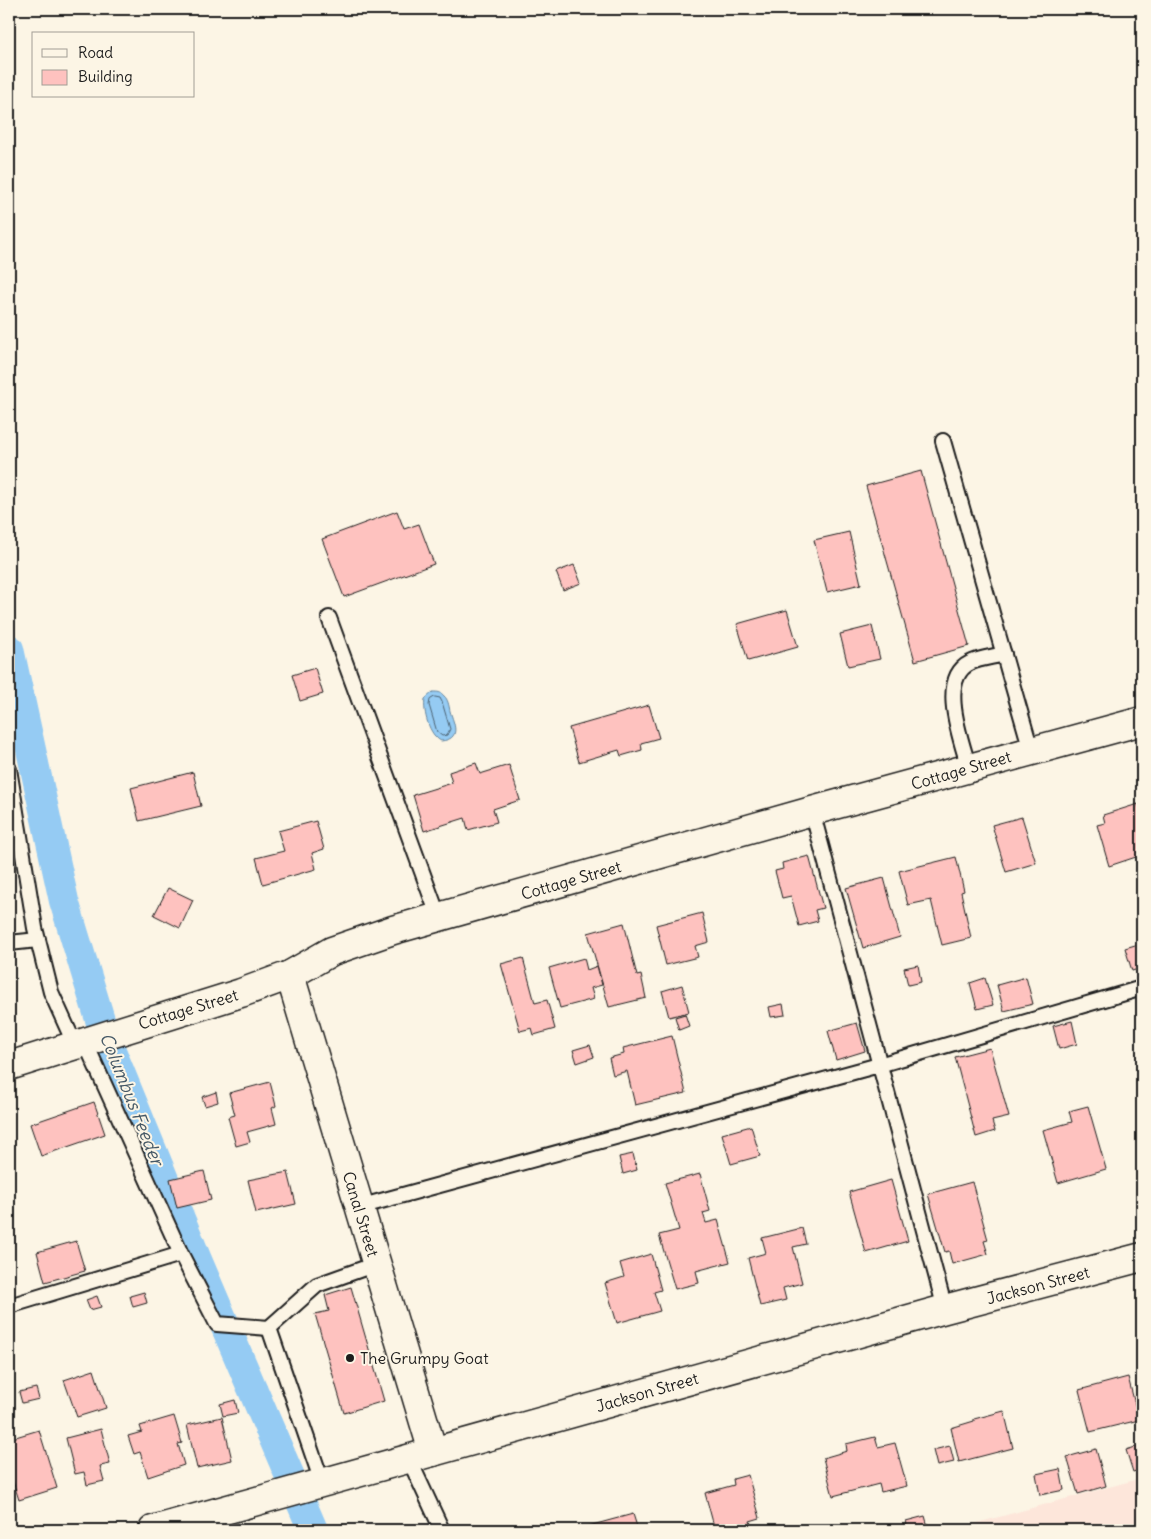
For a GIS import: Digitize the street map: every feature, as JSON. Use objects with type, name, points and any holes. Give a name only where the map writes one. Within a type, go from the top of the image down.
[{"type":"street","name":"Cottage Street","points":[[9,1066],[241,993],[290,975],[332,951],[393,930],[812,811],[1142,721]]},
{"type":"street","name":"Canal Street","points":[[290,975],[376,1264],[421,1456]]},
{"type":"street","name":"Jackson Street","points":[[153,1530],[945,1309],[1142,1257]]},
{"type":"lane","points":[[943,441],[1031,750]]},
{"type":"lane","points":[[329,618],[439,918]]},
{"type":"lane","points":[[969,768],[955,718],[953,692],[958,672],[970,663],[1004,654]]},
{"type":"lane","points":[[9,769],[38,940],[51,992],[80,1043],[181,1254],[218,1324],[269,1328],[317,1285],[376,1264]]},
{"type":"lane","points":[[812,811],[945,1309]]},
{"type":"lane","points":[[9,943],[38,940]]},
{"type":"lane","points":[[359,1207],[880,1065],[1142,988]]},
{"type":"lane","points":[[9,1306],[181,1254]]},
{"type":"lane","points":[[269,1328],[322,1482]]},
{"type":"lane","points":[[421,1456],[442,1530]]},
{"type":"shaded area","points":[[1142,1478],[1142,1530],[951,1530]]},
{"type":"water","points":[[433,692],[442,694],[448,703],[455,730],[452,737],[448,740],[441,741],[437,738],[428,723],[425,699]]},
{"type":"building","points":[[921,471],[969,646],[915,661],[866,486]]},
{"type":"building","points":[[397,511],[404,529],[419,524],[434,564],[344,597],[322,539]]},
{"type":"building","points":[[849,532],[861,584],[827,592],[814,540]]},
{"type":"building","points":[[574,565],[581,583],[563,590],[556,572]]},
{"type":"building","points":[[787,610],[798,647],[748,661],[737,624]]},
{"type":"building","points":[[872,626],[880,659],[848,666],[840,634]]},
{"type":"building","points":[[315,668],[323,694],[300,701],[292,675]]},
{"type":"building","points":[[649,705],[659,738],[641,743],[642,750],[621,756],[619,750],[579,762],[569,728]]},
{"type":"building","points":[[476,763],[480,774],[509,765],[520,800],[493,809],[497,822],[468,830],[465,818],[424,831],[413,795],[452,783],[449,772]]},
{"type":"building","points":[[193,772],[201,806],[139,821],[131,788]]},
{"type":"building","points":[[1138,804],[1142,816],[1142,855],[1109,866],[1097,825],[1105,823],[1103,815]]},
{"type":"building","points":[[1022,817],[1036,863],[1006,872],[992,825]]},
{"type":"building","points":[[316,821],[324,849],[312,853],[316,869],[263,884],[256,858],[284,851],[278,831]]},
{"type":"building","points":[[809,856],[823,908],[815,910],[818,921],[799,926],[791,896],[782,898],[775,871],[783,869],[782,863]]},
{"type":"building","points":[[956,857],[964,891],[961,892],[971,938],[942,945],[931,900],[908,905],[899,871]]},
{"type":"building","points":[[884,878],[900,937],[863,948],[846,888]]},
{"type":"building","points":[[168,888],[193,900],[180,928],[154,915]]},
{"type":"building","points":[[702,913],[709,942],[695,946],[698,957],[666,965],[656,925]]},
{"type":"building","points":[[624,923],[637,976],[641,975],[646,998],[609,1007],[588,933]]},
{"type":"building","points":[[1142,943],[1142,968],[1132,971],[1125,948]]},
{"type":"building","points":[[523,958],[535,1003],[547,1000],[555,1029],[534,1035],[532,1028],[520,1031],[501,964]]},
{"type":"building","points":[[584,958],[587,970],[597,966],[602,985],[591,988],[594,999],[560,1008],[549,968]]},
{"type":"building","points":[[918,965],[921,982],[908,985],[904,968]]},
{"type":"building","points":[[1026,977],[1033,1004],[1004,1011],[997,985]]},
{"type":"building","points":[[985,978],[993,1005],[977,1009],[970,983]]},
{"type":"building","points":[[682,985],[689,1012],[669,1017],[662,991]]},
{"type":"building","points":[[783,1004],[785,1015],[771,1017],[769,1007]]},
{"type":"building","points":[[685,1014],[689,1026],[679,1030],[675,1017]]},
{"type":"building","points":[[1072,1021],[1077,1044],[1059,1049],[1053,1026]]},
{"type":"building","points":[[857,1023],[865,1051],[836,1060],[828,1031]]},
{"type":"building","points":[[672,1036],[686,1093],[635,1105],[627,1071],[613,1075],[609,1058],[624,1054],[623,1048]]},
{"type":"building","points":[[590,1045],[594,1057],[577,1063],[573,1050]]},
{"type":"building","points":[[990,1048],[1009,1117],[992,1121],[995,1131],[976,1137],[955,1057]]},
{"type":"building","points":[[270,1082],[276,1106],[272,1108],[276,1124],[247,1132],[250,1142],[236,1146],[228,1117],[235,1115],[229,1093]]},
{"type":"building","points":[[216,1092],[218,1102],[205,1106],[202,1097]]},
{"type":"building","points":[[94,1102],[105,1134],[41,1156],[30,1124]]},
{"type":"building","points":[[1088,1106],[1106,1169],[1058,1183],[1043,1130],[1072,1122],[1069,1111]]},
{"type":"building","points":[[751,1126],[760,1156],[731,1164],[722,1134]]},
{"type":"building","points":[[633,1154],[637,1170],[623,1174],[619,1157]]},
{"type":"building","points":[[204,1171],[211,1200],[177,1208],[170,1179]]},
{"type":"building","points":[[288,1172],[296,1204],[256,1213],[248,1180]]},
{"type":"building","points":[[700,1174],[710,1211],[703,1213],[706,1223],[718,1220],[730,1262],[696,1271],[699,1283],[675,1289],[659,1235],[679,1230],[665,1183]]},
{"type":"building","points":[[891,1180],[908,1241],[866,1253],[849,1192]]},
{"type":"building","points":[[972,1182],[988,1240],[984,1241],[988,1254],[952,1264],[949,1251],[945,1252],[928,1194]]},
{"type":"building","points":[[802,1228],[806,1244],[793,1247],[802,1283],[783,1288],[786,1300],[760,1306],[748,1258],[766,1253],[762,1238]]},
{"type":"building","points":[[76,1241],[85,1271],[45,1282],[37,1252]]},
{"type":"building","points":[[651,1254],[661,1290],[654,1292],[660,1311],[617,1323],[605,1283],[624,1277],[620,1263]]},
{"type":"building","name":"The Grumpy Goat","points":[[351,1287],[384,1401],[344,1413],[315,1314],[329,1311],[325,1295]]},
{"type":"building","points":[[144,1292],[147,1303],[133,1307],[130,1296]]},
{"type":"building","points":[[97,1296],[101,1307],[90,1310],[86,1300]]},
{"type":"building","points":[[94,1370],[106,1408],[77,1417],[64,1380]]},
{"type":"building","points":[[1128,1377],[1139,1420],[1090,1432],[1079,1390]]},
{"type":"building","points":[[36,1388],[39,1399],[22,1403],[19,1392]]},
{"type":"building","points":[[235,1400],[238,1413],[223,1416],[220,1404]]},
{"type":"building","points":[[1004,1411],[1013,1448],[959,1462],[951,1428],[974,1421],[974,1419]]},
{"type":"building","points":[[174,1416],[182,1443],[178,1444],[184,1465],[148,1477],[140,1452],[134,1454],[128,1436],[142,1432],[140,1426]]},
{"type":"building","points":[[222,1417],[232,1460],[197,1468],[187,1425]]},
{"type":"building","points":[[101,1429],[110,1464],[100,1466],[104,1481],[87,1485],[84,1472],[75,1474],[66,1438]]},
{"type":"building","points":[[39,1430],[57,1488],[19,1500],[9,1469],[9,1439]]},
{"type":"building","points":[[875,1437],[878,1447],[895,1443],[907,1486],[881,1492],[879,1484],[833,1496],[823,1458],[847,1451],[846,1444]]},
{"type":"building","points":[[1142,1445],[1142,1469],[1133,1472],[1126,1450]]},
{"type":"building","points":[[950,1446],[954,1462],[937,1466],[933,1450]]},
{"type":"building","points":[[1096,1449],[1106,1486],[1078,1494],[1067,1457]]},
{"type":"building","points":[[1060,1469],[1064,1490],[1040,1495],[1036,1474]]},
{"type":"building","points":[[748,1475],[760,1518],[750,1521],[753,1530],[715,1530],[705,1493],[734,1485],[733,1479]]},
{"type":"building","points":[[633,1514],[638,1530],[574,1530]]},
{"type":"building","points":[[925,1516],[929,1530],[908,1530],[906,1521]]},
{"type":"waterway","name":"Columbus Feeder","points":[[9,649],[64,901],[105,1036],[197,1260],[313,1530]]},
{"type":"place","name":"The Grumpy Goat","points":[[350,1358]]}]
